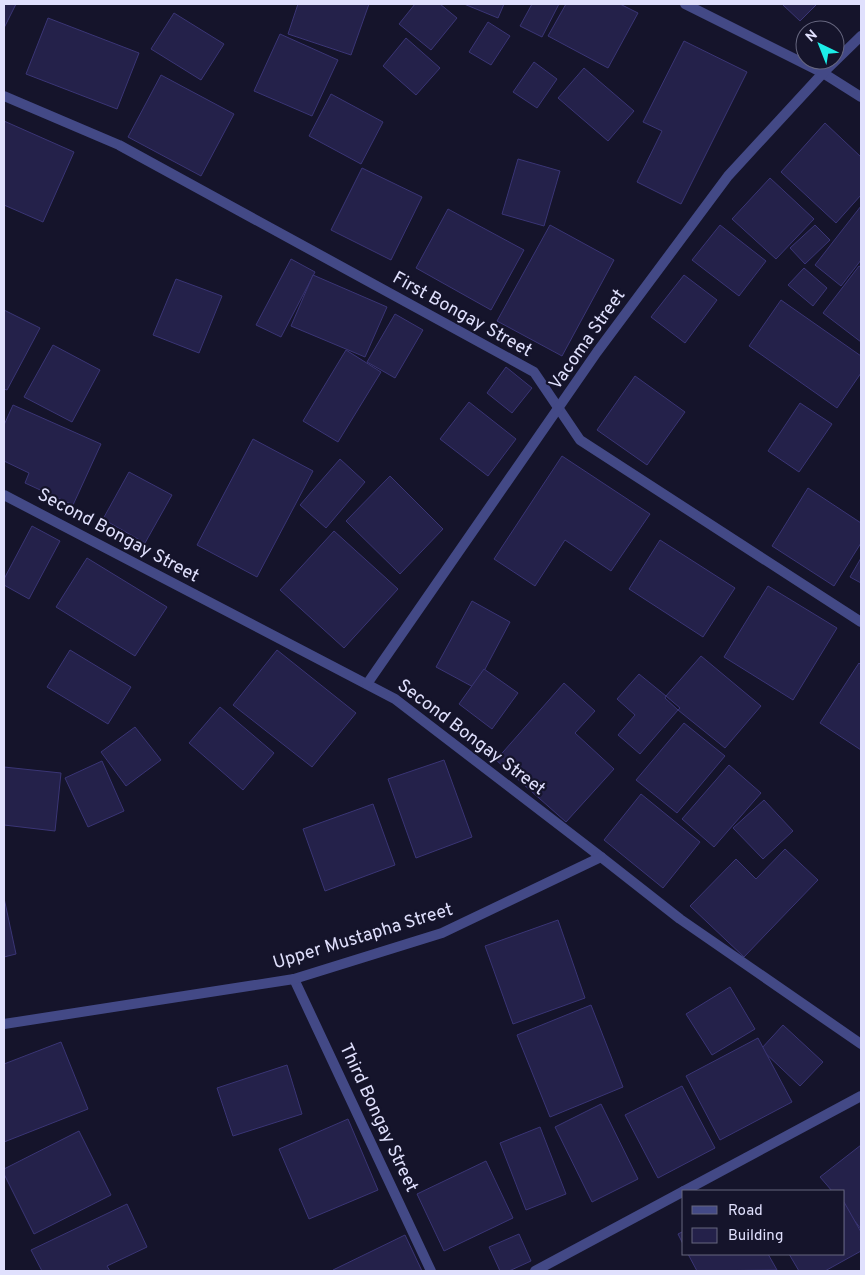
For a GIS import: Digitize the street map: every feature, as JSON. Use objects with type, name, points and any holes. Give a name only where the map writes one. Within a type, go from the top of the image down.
[{"type":"street","points":[[685,4],[823,73],[861,97]]},
{"type":"street","name":"Vacoma Street","points":[[367,684],[597,352],[728,176],[823,73],[861,36]]},
{"type":"street","name":"First Bongay Street","points":[[4,96],[120,145],[534,372],[580,440],[861,622]]},
{"type":"street","name":"Second Bongay Street","points":[[4,495],[395,699],[602,857],[680,920],[861,1044]]},
{"type":"street","name":"Upper Mustapha Street","points":[[4,1024],[294,979],[442,933],[602,857]]},
{"type":"street","name":"Third Bongay Street","points":[[294,979],[431,1271]]},
{"type":"street","points":[[686,1190],[861,1096]]},
{"type":"street","points":[[535,1271],[682,1192]]},
{"type":"building","points":[[4,4],[16,4],[4,28]]},
{"type":"building","points":[[298,4],[369,4],[351,55],[288,34]]},
{"type":"building","points":[[415,4],[440,4],[457,18],[431,50],[399,24]]},
{"type":"building","points":[[464,4],[504,4],[498,18]]},
{"type":"building","points":[[532,4],[559,4],[542,37],[520,26]]},
{"type":"building","points":[[566,4],[620,4],[638,13],[608,68],[548,36]]},
{"type":"building","points":[[782,4],[817,4],[801,20]]},
{"type":"building","points":[[174,13],[224,44],[201,80],[151,49]]},
{"type":"building","points":[[48,18],[139,53],[117,109],[26,74]]},
{"type":"building","points":[[488,22],[510,36],[491,65],[469,52]]},
{"type":"building","points":[[280,34],[338,60],[312,116],[254,91]]},
{"type":"building","points":[[406,38],[440,68],[416,95],[383,66]]},
{"type":"building","points":[[684,41],[747,72],[681,204],[637,182],[662,131],[643,122]]},
{"type":"building","points":[[534,62],[557,79],[537,108],[513,92]]},
{"type":"building","points":[[584,68],[634,111],[608,141],[558,98]]},
{"type":"building","points":[[161,75],[234,114],[201,176],[128,137]]},
{"type":"building","points":[[331,94],[383,122],[361,164],[309,136]]},
{"type":"building","points":[[4,121],[74,152],[43,222],[4,205]]},
{"type":"building","points":[[825,123],[861,157],[861,195],[836,223],[781,172]]},
{"type":"building","points":[[518,159],[560,171],[544,226],[502,214]]},
{"type":"building","points":[[362,168],[422,197],[391,260],[331,230]]},
{"type":"building","points":[[770,178],[814,219],[776,259],[732,219]]},
{"type":"building","points":[[861,206],[861,260],[841,286],[815,265]]},
{"type":"building","points":[[448,209],[524,250],[491,310],[416,268]]},
{"type":"building","points":[[550,225],[614,260],[562,356],[497,321]]},
{"type":"building","points":[[720,225],[766,261],[739,296],[692,260]]},
{"type":"building","points":[[815,225],[830,240],[805,264],[790,248]]},
{"type":"building","points":[[291,259],[315,272],[281,337],[256,325]]},
{"type":"building","points":[[859,266],[861,267],[861,342],[823,313]]},
{"type":"building","points":[[804,268],[827,288],[813,306],[788,285]]},
{"type":"building","points":[[313,275],[387,307],[365,357],[291,326]]},
{"type":"building","points":[[684,275],[717,300],[685,343],[651,317]]},
{"type":"building","points":[[176,279],[222,296],[199,353],[153,335]]},
{"type":"building","points":[[781,300],[861,356],[861,373],[837,408],[749,346]]},
{"type":"building","points":[[4,310],[40,328],[7,390],[4,389]]},
{"type":"building","points":[[395,314],[423,330],[395,378],[367,362]]},
{"type":"building","points":[[53,345],[100,370],[72,422],[24,397]]},
{"type":"building","points":[[346,350],[381,372],[338,442],[303,421]]},
{"type":"building","points":[[506,367],[532,388],[512,413],[487,393]]},
{"type":"building","points":[[635,376],[685,412],[647,465],[597,430]]},
{"type":"building","points":[[469,402],[516,439],[488,476],[440,439]]},
{"type":"building","points":[[800,403],[832,424],[799,472],[768,451]]},
{"type":"building","points":[[13,405],[101,444],[73,505],[25,483],[29,473],[4,461],[4,425]]},
{"type":"building","points":[[253,439],[313,471],[257,577],[197,545]]},
{"type":"building","points":[[562,456],[650,514],[611,571],[565,540],[535,586],[494,559]]},
{"type":"building","points":[[340,459],[365,482],[326,528],[300,505]]},
{"type":"building","points":[[129,472],[172,495],[145,543],[103,519]]},
{"type":"building","points":[[390,476],[443,529],[400,574],[346,521]]},
{"type":"building","points":[[808,488],[861,523],[861,543],[834,586],[772,546]]},
{"type":"building","points":[[32,526],[60,541],[29,599],[4,585],[4,579]]},
{"type":"building","points":[[334,531],[398,589],[344,648],[280,590]]},
{"type":"building","points":[[660,540],[735,588],[703,637],[629,589]]},
{"type":"building","points":[[87,558],[167,607],[135,656],[56,607]]},
{"type":"building","points":[[861,558],[861,583],[850,577]]},
{"type":"building","points":[[768,586],[837,628],[793,700],[724,657]]},
{"type":"building","points":[[472,601],[510,622],[475,688],[436,667]]},
{"type":"building","points":[[70,650],[131,687],[108,724],[47,687]]},
{"type":"building","points":[[277,650],[356,713],[312,767],[233,705]]},
{"type":"building","points":[[701,656],[761,706],[725,748],[678,710],[680,708],[666,696]]},
{"type":"building","points":[[859,663],[861,665],[861,750],[820,723]]},
{"type":"building","points":[[484,669],[518,693],[492,729],[459,704]]},
{"type":"building","points":[[639,674],[666,696],[665,698],[678,710],[640,754],[618,735],[635,715],[617,699]]},
{"type":"building","points":[[564,683],[595,711],[575,733],[614,769],[566,822],[496,760]]},
{"type":"building","points":[[220,707],[274,753],[243,790],[189,743]]},
{"type":"building","points":[[684,723],[725,756],[677,813],[636,780]]},
{"type":"building","points":[[135,727],[161,760],[126,786],[101,752]]},
{"type":"building","points":[[444,760],[472,837],[416,858],[388,779]]},
{"type":"building","points":[[102,761],[124,811],[88,827],[65,778]]},
{"type":"building","points":[[729,765],[761,793],[714,847],[682,819]]},
{"type":"building","points":[[4,767],[61,773],[55,831],[4,825]]},
{"type":"building","points":[[641,794],[700,842],[663,888],[604,840]]},
{"type":"building","points":[[764,800],[793,831],[763,859],[733,828]]},
{"type":"building","points":[[373,804],[395,865],[325,891],[303,829]]},
{"type":"building","points":[[785,849],[818,880],[744,957],[690,906],[736,859],[756,879]]},
{"type":"building","points":[[4,898],[16,954],[4,957]]},
{"type":"building","points":[[558,920],[585,998],[513,1024],[485,946]]},
{"type":"building","points":[[730,987],[755,1029],[712,1055],[686,1014]]},
{"type":"building","points":[[591,1005],[623,1087],[550,1117],[517,1035]]},
{"type":"building","points":[[783,1025],[823,1062],[800,1086],[761,1049]]},
{"type":"building","points":[[758,1038],[792,1102],[720,1140],[686,1076]]},
{"type":"building","points":[[61,1042],[88,1109],[4,1142],[4,1064]]},
{"type":"building","points":[[287,1065],[302,1114],[233,1136],[217,1088]]},
{"type":"building","points":[[682,1086],[715,1148],[658,1178],[625,1115]]},
{"type":"building","points":[[601,1104],[638,1179],[592,1202],[555,1127]]},
{"type":"building","points":[[348,1119],[378,1190],[309,1219],[279,1149]]},
{"type":"building","points":[[540,1127],[566,1194],[526,1210],[500,1143]]},
{"type":"building","points":[[79,1131],[111,1195],[34,1234],[4,1174],[4,1169]]},
{"type":"building","points":[[861,1145],[861,1229],[845,1208],[845,1190],[831,1190],[820,1177]]},
{"type":"building","points":[[486,1161],[513,1218],[444,1251],[417,1194]]},
{"type":"building","points":[[127,1204],[147,1247],[107,1266],[110,1271],[42,1271],[31,1250]]},
{"type":"building","points":[[845,1204],[861,1232],[861,1251],[825,1271],[799,1271],[790,1255],[845,1255]]},
{"type":"building","points":[[682,1232],[682,1242],[678,1234]]},
{"type":"building","points":[[519,1234],[531,1261],[509,1271],[500,1271],[489,1247]]},
{"type":"building","points":[[405,1235],[422,1271],[333,1270]]},
{"type":"building","points":[[689,1255],[769,1255],[777,1270],[697,1271]]}]
